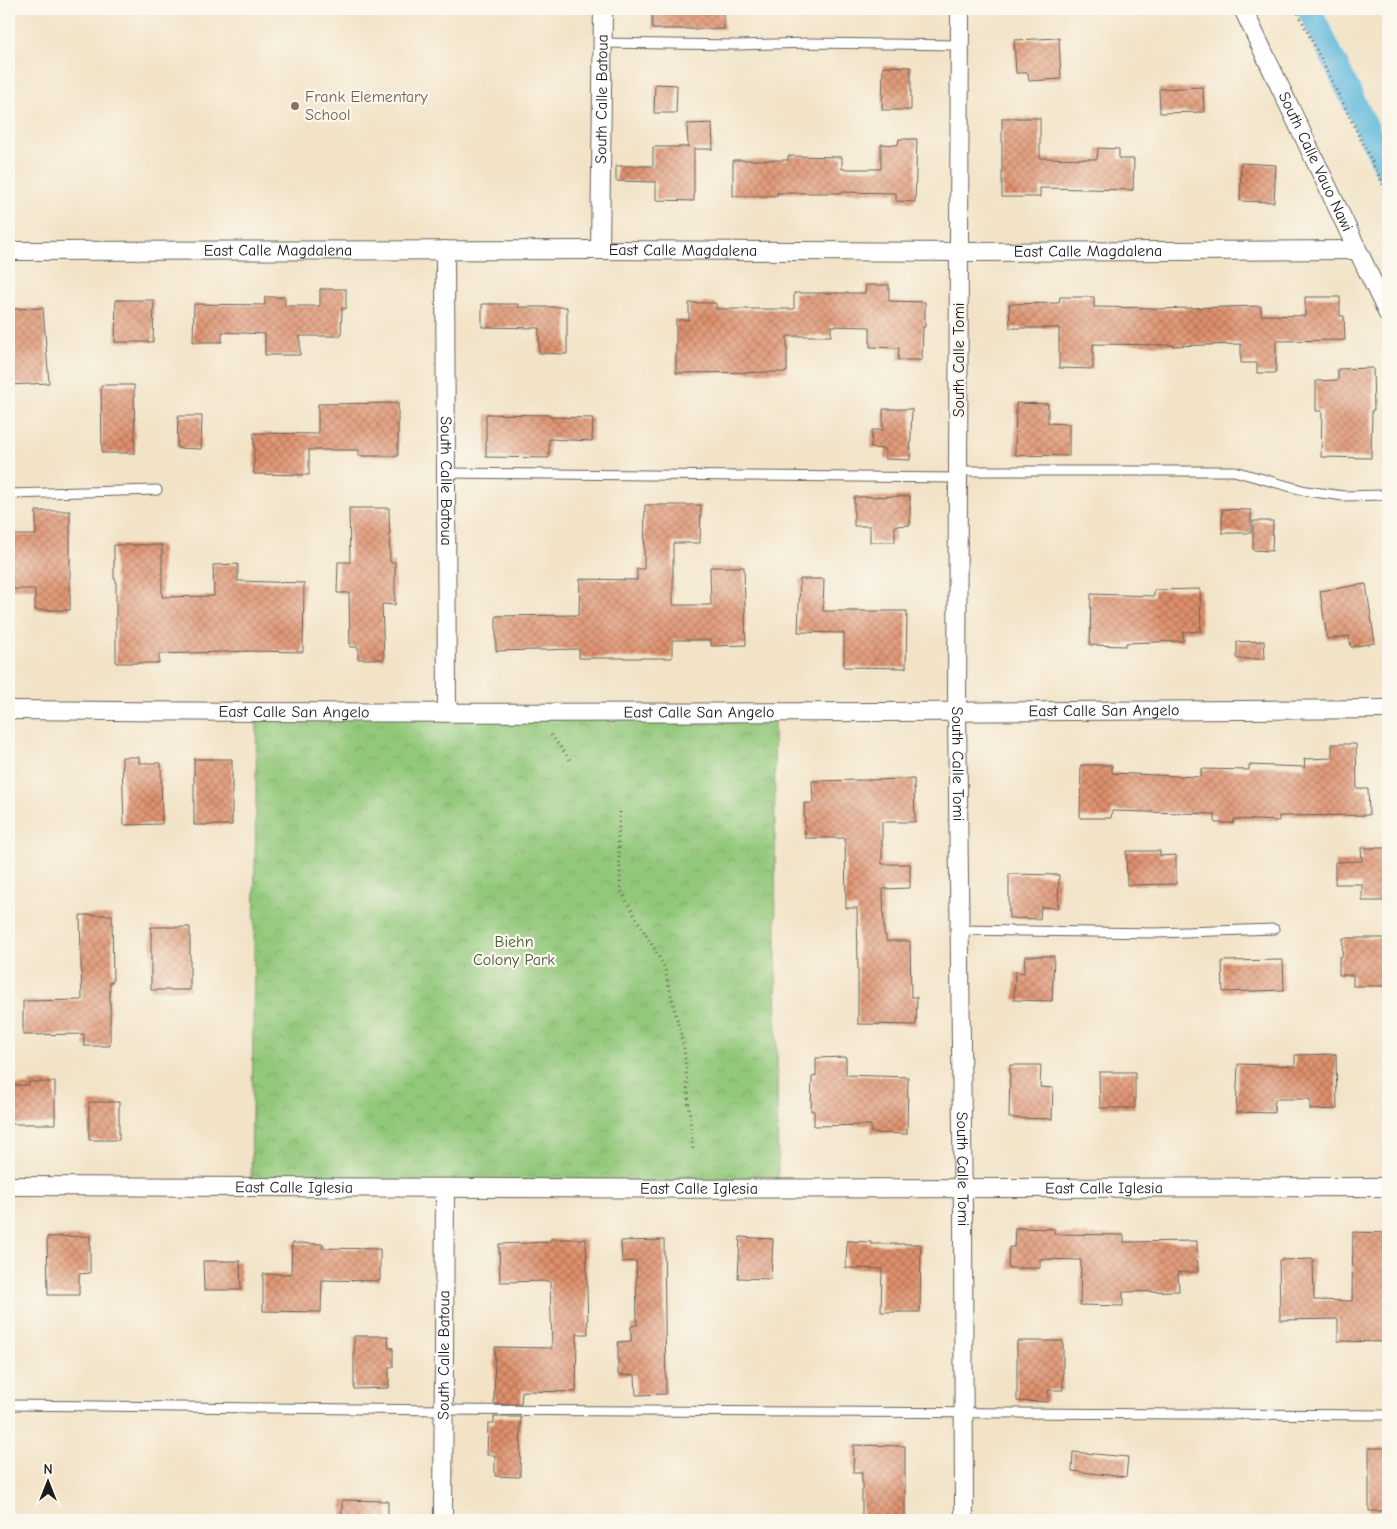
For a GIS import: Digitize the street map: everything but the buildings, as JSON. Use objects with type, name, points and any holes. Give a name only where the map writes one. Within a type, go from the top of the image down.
[{"type":"street","name":"South Calle Batoua","points":[[600,250],[603,9]]},
{"type":"street","name":"South Calle Tomi","points":[[960,9],[957,712],[964,1520]]},
{"type":"street","name":"South Calle Vauo Nawi","points":[[1243,9],[1388,314]]},
{"type":"street","name":"South Calle Batoua","points":[[445,250],[446,712]]},
{"type":"street","name":"East Calle Magdalena","points":[[9,251],[600,250],[960,252],[1357,250]]},
{"type":"street","name":"East Calle San Angelo","points":[[9,710],[957,712],[1388,709]]},
{"type":"street","name":"East Calle Iglesia","points":[[9,1186],[445,1190],[962,1190],[1388,1187]]},
{"type":"street","name":"South Calle Batoua","points":[[443,1520],[445,1190]]},
{"type":"lane","points":[[602,43],[960,45]]},
{"type":"lane","points":[[446,473],[958,474],[1234,471],[1306,491],[1344,496],[1382,494],[1388,496]]},
{"type":"lane","points":[[9,494],[156,490]]},
{"type":"lane","points":[[960,930],[1156,933],[1274,929]]},
{"type":"lane","points":[[12,1405],[444,1410],[1388,1415]]},
{"type":"path","points":[[1296,9],[1388,194]]},
{"type":"path","points":[[551,735],[571,760]]},
{"type":"path","points":[[620,812],[618,838],[621,891],[664,966],[684,1048],[693,1152]]},
{"type":"green space","name":"Biehn Colony Park","points":[[257,712],[774,712],[778,1189],[251,1188]]},
{"type":"waterway","points":[[1309,9],[1388,172]]},
{"type":"place","name":"Frank Elementary School","points":[[295,106]]}]
